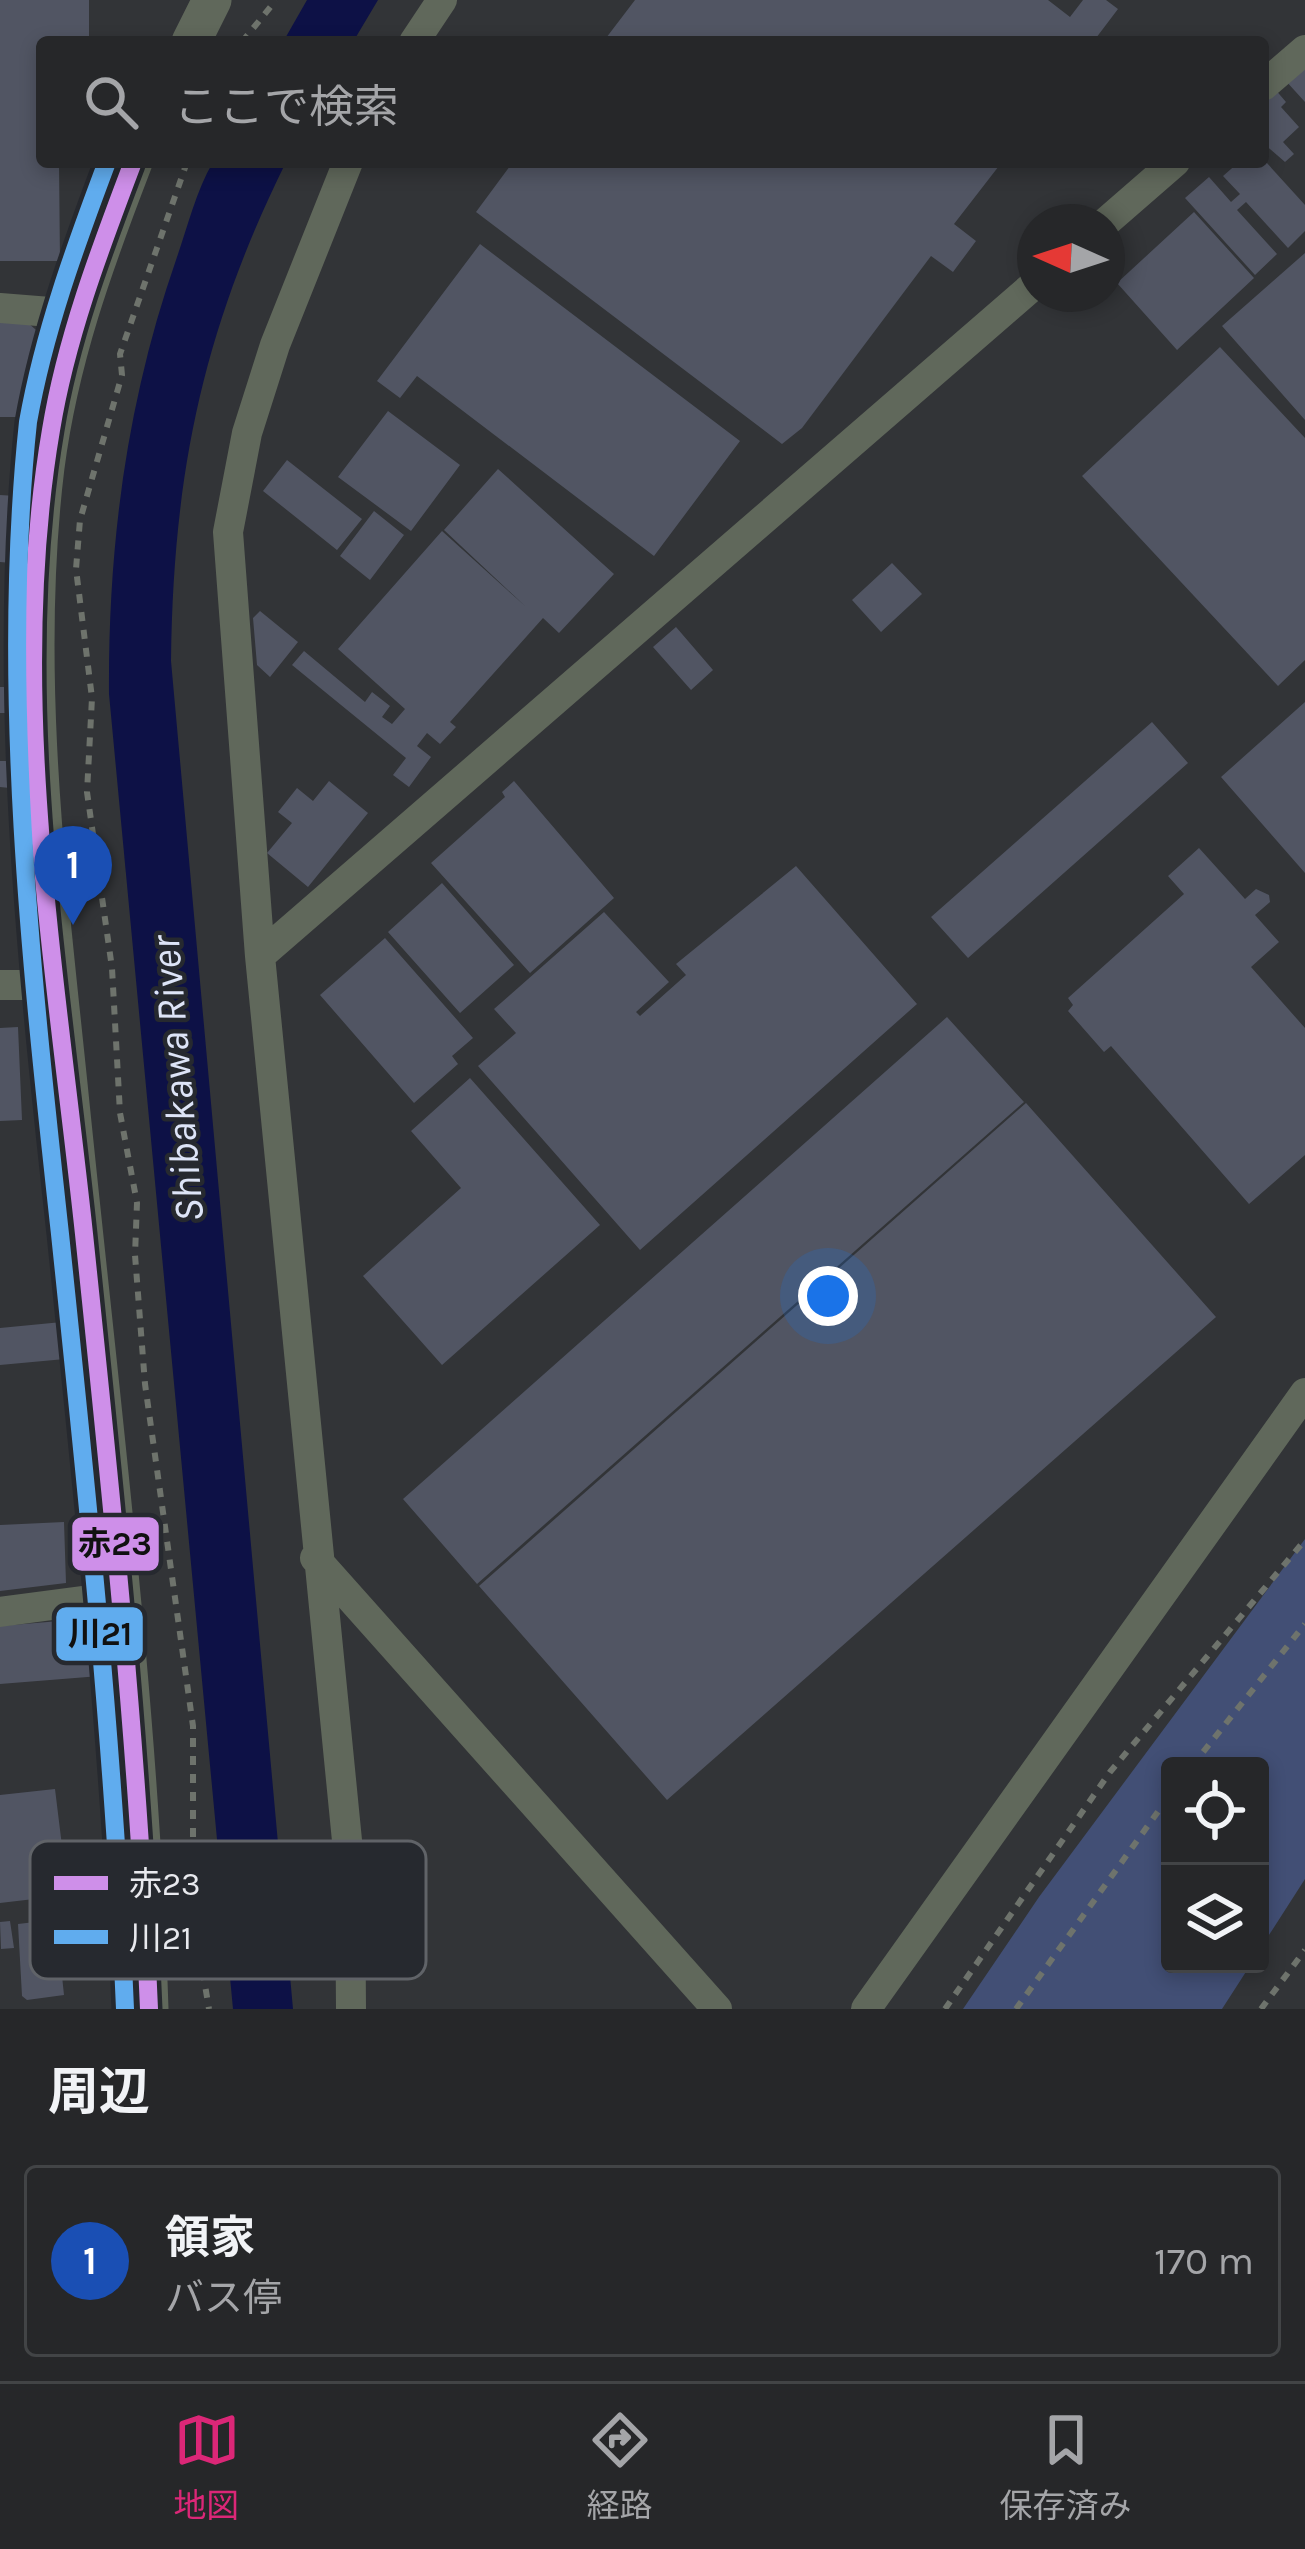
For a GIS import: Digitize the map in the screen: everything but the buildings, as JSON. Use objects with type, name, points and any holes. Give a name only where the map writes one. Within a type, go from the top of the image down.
[{"type":"street","points":[[194,36],[212,0]]},
{"type":"street","points":[[418,36],[442,0]]},
{"type":"street","points":[[1269,81],[1305,50]]},
{"type":"street","points":[[131,168],[75,314],[45,470],[34,641],[58,985],[120,1596],[137,1841]]},
{"type":"street","points":[[346,168],[261,389],[228,532],[260,956],[347,1841]]},
{"type":"street","points":[[1125,205],[1168,168]]},
{"type":"street","points":[[260,956],[1017,300]]},
{"type":"street","points":[[0,308],[75,314]]},
{"type":"street","points":[[0,985],[58,985]]},
{"type":"street","points":[[866,2009],[1305,1393]]},
{"type":"street","points":[[316,1558],[717,2009]]},
{"type":"street","points":[[0,1612],[120,1596]]},
{"type":"street","points":[[147,1979],[149,2009]]},
{"type":"street","points":[[351,1979],[351,2009]]},
{"type":"path","points":[[247,36],[276,0]]},
{"type":"path","points":[[185,168],[120,354],[122,375],[80,520],[76,569],[92,698],[87,792],[112,968],[120,1113],[137,1203],[135,1255],[145,1384],[193,1726],[193,1841]]},
{"type":"path","points":[[945,2009],[1110,1772],[1305,1540]]},
{"type":"path","points":[[1199,1757],[1305,1624]]},
{"type":"path","points":[[1016,2009],[1161,1808]]},
{"type":"path","points":[[1261,2009],[1305,1950]]},
{"type":"path","points":[[204,1979],[209,2009]]},
{"type":"shaded area","points":[[1305,1539],[1305,1879],[1269,1935],[1269,1757],[1161,1757],[1161,1973],[1245,1973],[1222,2009],[963,2009],[1039,1897]]},
{"type":"water","points":[[307,0],[378,0],[357,36],[286,36]]},
{"type":"water","name":"Shibakawa River","points":[[210,168],[283,168],[233,285],[198,404],[178,528],[171,661],[278,1841],[217,1841],[109,694],[112,582],[133,418],[160,311]]},
{"type":"water","points":[[230,1979],[290,1979],[293,2009],[233,2009]]},
{"type":"transit line","name":"川21","points":[[105,168],[52,323],[28,422],[17,623],[30,930],[115,1841]]},
{"type":"transit line","name":"赤23","points":[[131,168],[85,294],[57,396],[38,530],[33,630],[40,832],[84,1234],[139,1841]]},
{"type":"transit line","name":"川21","points":[[123,1979],[125,2009]]},
{"type":"transit line","name":"赤23","points":[[147,1979],[149,2009]]},
{"type":"place","name":"領家","points":[[73,925]]}]
